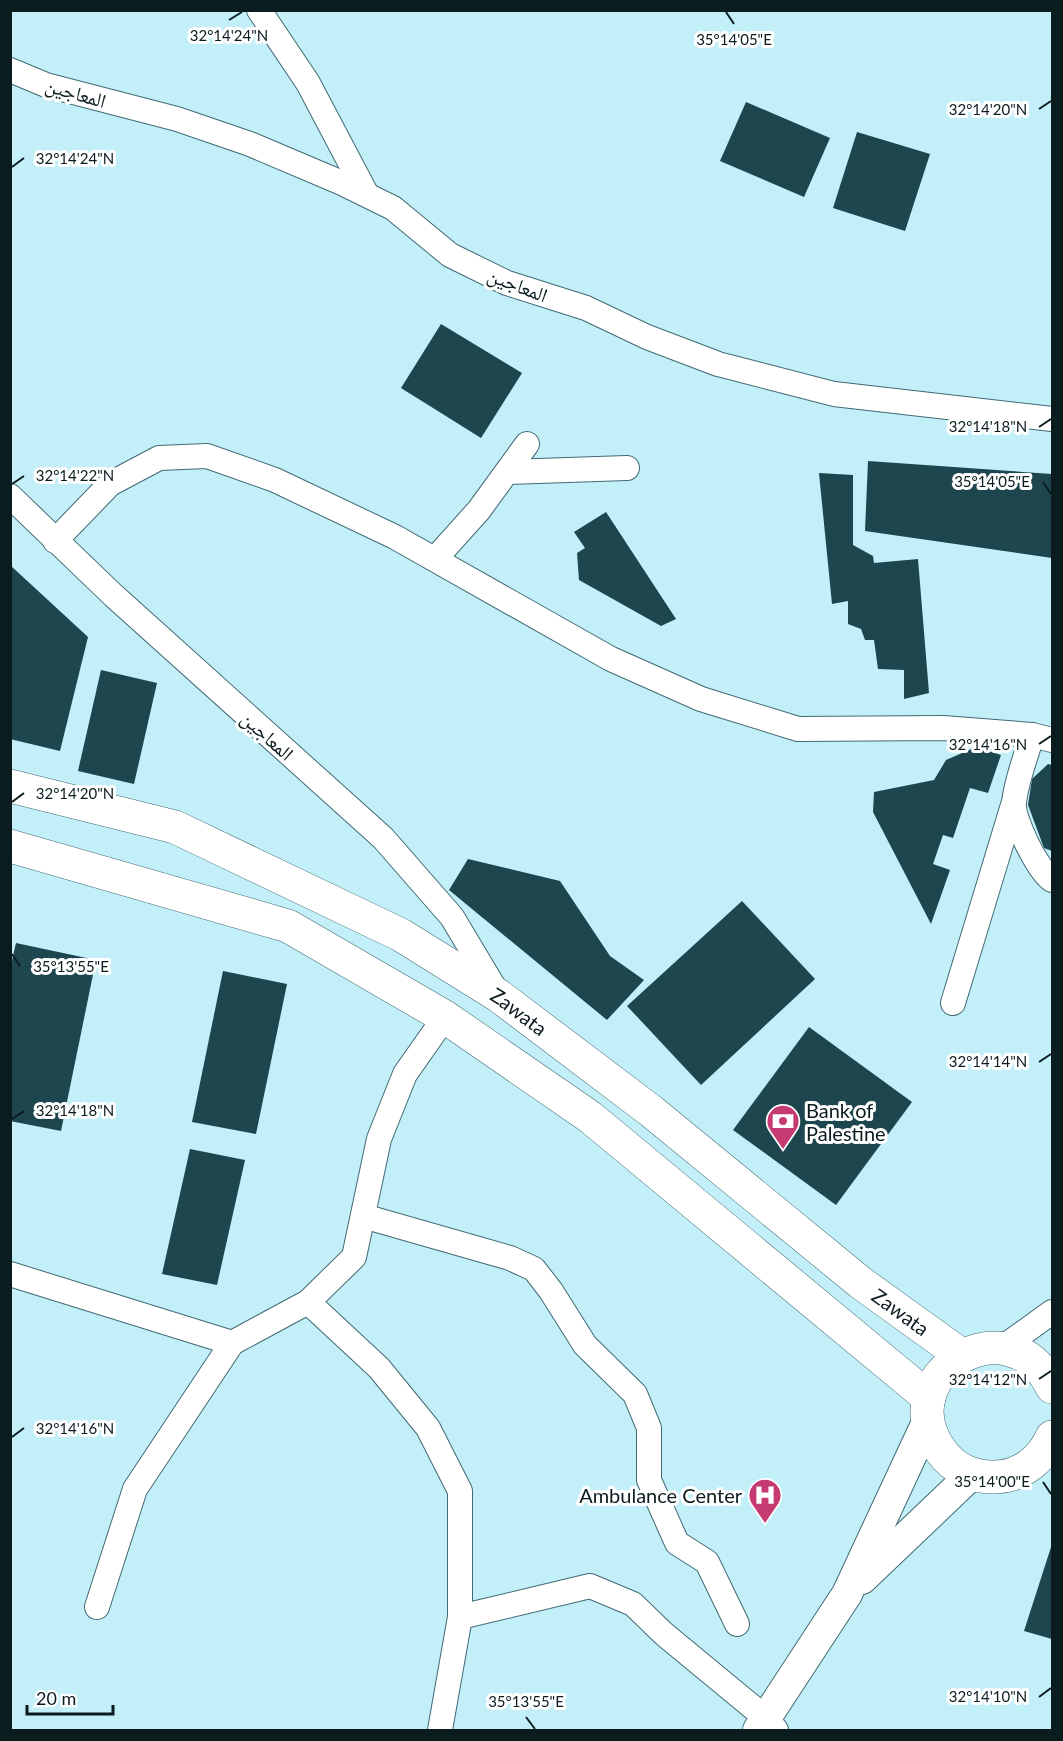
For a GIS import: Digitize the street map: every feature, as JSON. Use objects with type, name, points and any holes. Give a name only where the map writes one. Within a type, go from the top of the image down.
[{"type":"main road","name":"Zawata","points":[[10,786],[175,827],[401,935],[499,996],[651,1111],[861,1283],[961,1355]]},
{"type":"main road","points":[[10,846],[288,926],[445,1017],[590,1117],[928,1409]]},
{"type":"main road","points":[[1053,1387],[1043,1371],[1029,1359],[1002,1348],[981,1348],[961,1355],[941,1373],[928,1409],[930,1432],[942,1453],[950,1462],[972,1474],[1000,1477],[1039,1473],[1041,1455],[1053,1437]]},
{"type":"street","points":[[259,10],[308,83],[367,195]]},
{"type":"street","name":"المعاجين","points":[[10,69],[46,85],[177,119],[250,144],[393,208],[450,255],[507,284],[586,308],[647,338],[717,364],[834,394],[1053,419]]},
{"type":"street","points":[[435,559],[508,472],[527,444]]},
{"type":"street","points":[[55,541],[110,484],[159,458],[207,456],[275,480],[395,537],[611,659],[701,699],[798,729],[943,728],[1042,738],[1013,805],[952,1004]]},
{"type":"street","points":[[508,472],[627,468]]},
{"type":"street","name":"المعاجين","points":[[10,496],[55,541],[383,838],[452,916],[499,996]]},
{"type":"street","points":[[1013,805],[1029,848],[1045,876],[1053,880]]},
{"type":"street","points":[[97,1607],[135,1489],[232,1343],[308,1302],[354,1257],[379,1139],[405,1074],[445,1017]]},
{"type":"street","points":[[363,1216],[510,1258],[534,1269],[551,1291],[585,1345],[634,1394],[649,1428],[649,1480],[677,1543],[706,1562],[737,1623]]},
{"type":"street","points":[[10,1274],[232,1343]]},
{"type":"street","points":[[308,1302],[379,1368],[422,1420],[460,1491],[460,1617],[440,1731]]},
{"type":"street","points":[[1002,1348],[1053,1311]]},
{"type":"street","points":[[460,1617],[590,1586],[633,1604],[767,1727],[848,1594],[928,1409]]},
{"type":"street","points":[[848,1594],[972,1474]]},
{"type":"building","points":[[746,102],[830,138],[804,197],[720,161]]},
{"type":"building","points":[[857,132],[930,154],[905,231],[833,208]]},
{"type":"building","points":[[441,324],[522,373],[481,438],[401,388]]},
{"type":"building","points":[[868,461],[1052,474],[1052,558],[865,531]]},
{"type":"building","points":[[819,473],[853,475],[853,545],[873,556],[874,563],[918,559],[929,693],[904,699],[904,670],[878,669],[874,640],[865,640],[861,629],[848,624],[848,601],[832,604]]},
{"type":"building","points":[[606,512],[676,619],[661,626],[579,580],[577,553],[585,548],[574,532]]},
{"type":"building","points":[[10,565],[88,637],[60,751],[10,739]]},
{"type":"building","points":[[101,670],[157,683],[134,784],[78,771]]},
{"type":"building","points":[[976,747],[1001,755],[988,793],[970,788],[953,838],[943,835],[933,864],[950,870],[931,924],[873,812],[874,792],[934,780],[946,760]]},
{"type":"building","points":[[1048,764],[1052,765],[1052,851],[1044,848],[1028,805],[1032,779]]},
{"type":"building","points":[[468,859],[560,881],[610,956],[644,980],[607,1020],[449,890]]},
{"type":"building","points":[[742,901],[815,979],[701,1085],[627,1006]]},
{"type":"building","points":[[16,943],[96,960],[61,1131],[10,1121],[10,969]]},
{"type":"building","points":[[223,971],[287,984],[256,1134],[192,1122]]},
{"type":"building","points":[[809,1027],[912,1102],[836,1205],[733,1130]]},
{"type":"building","points":[[190,1149],[245,1160],[217,1285],[162,1274]]},
{"type":"building","points":[[1052,1544],[1052,1639],[1024,1631]]},
{"type":"place","name":"Bank of Palestine","points":[[783,1150]]},
{"type":"place","name":"Ambulance Center","points":[[765,1524]]}]
